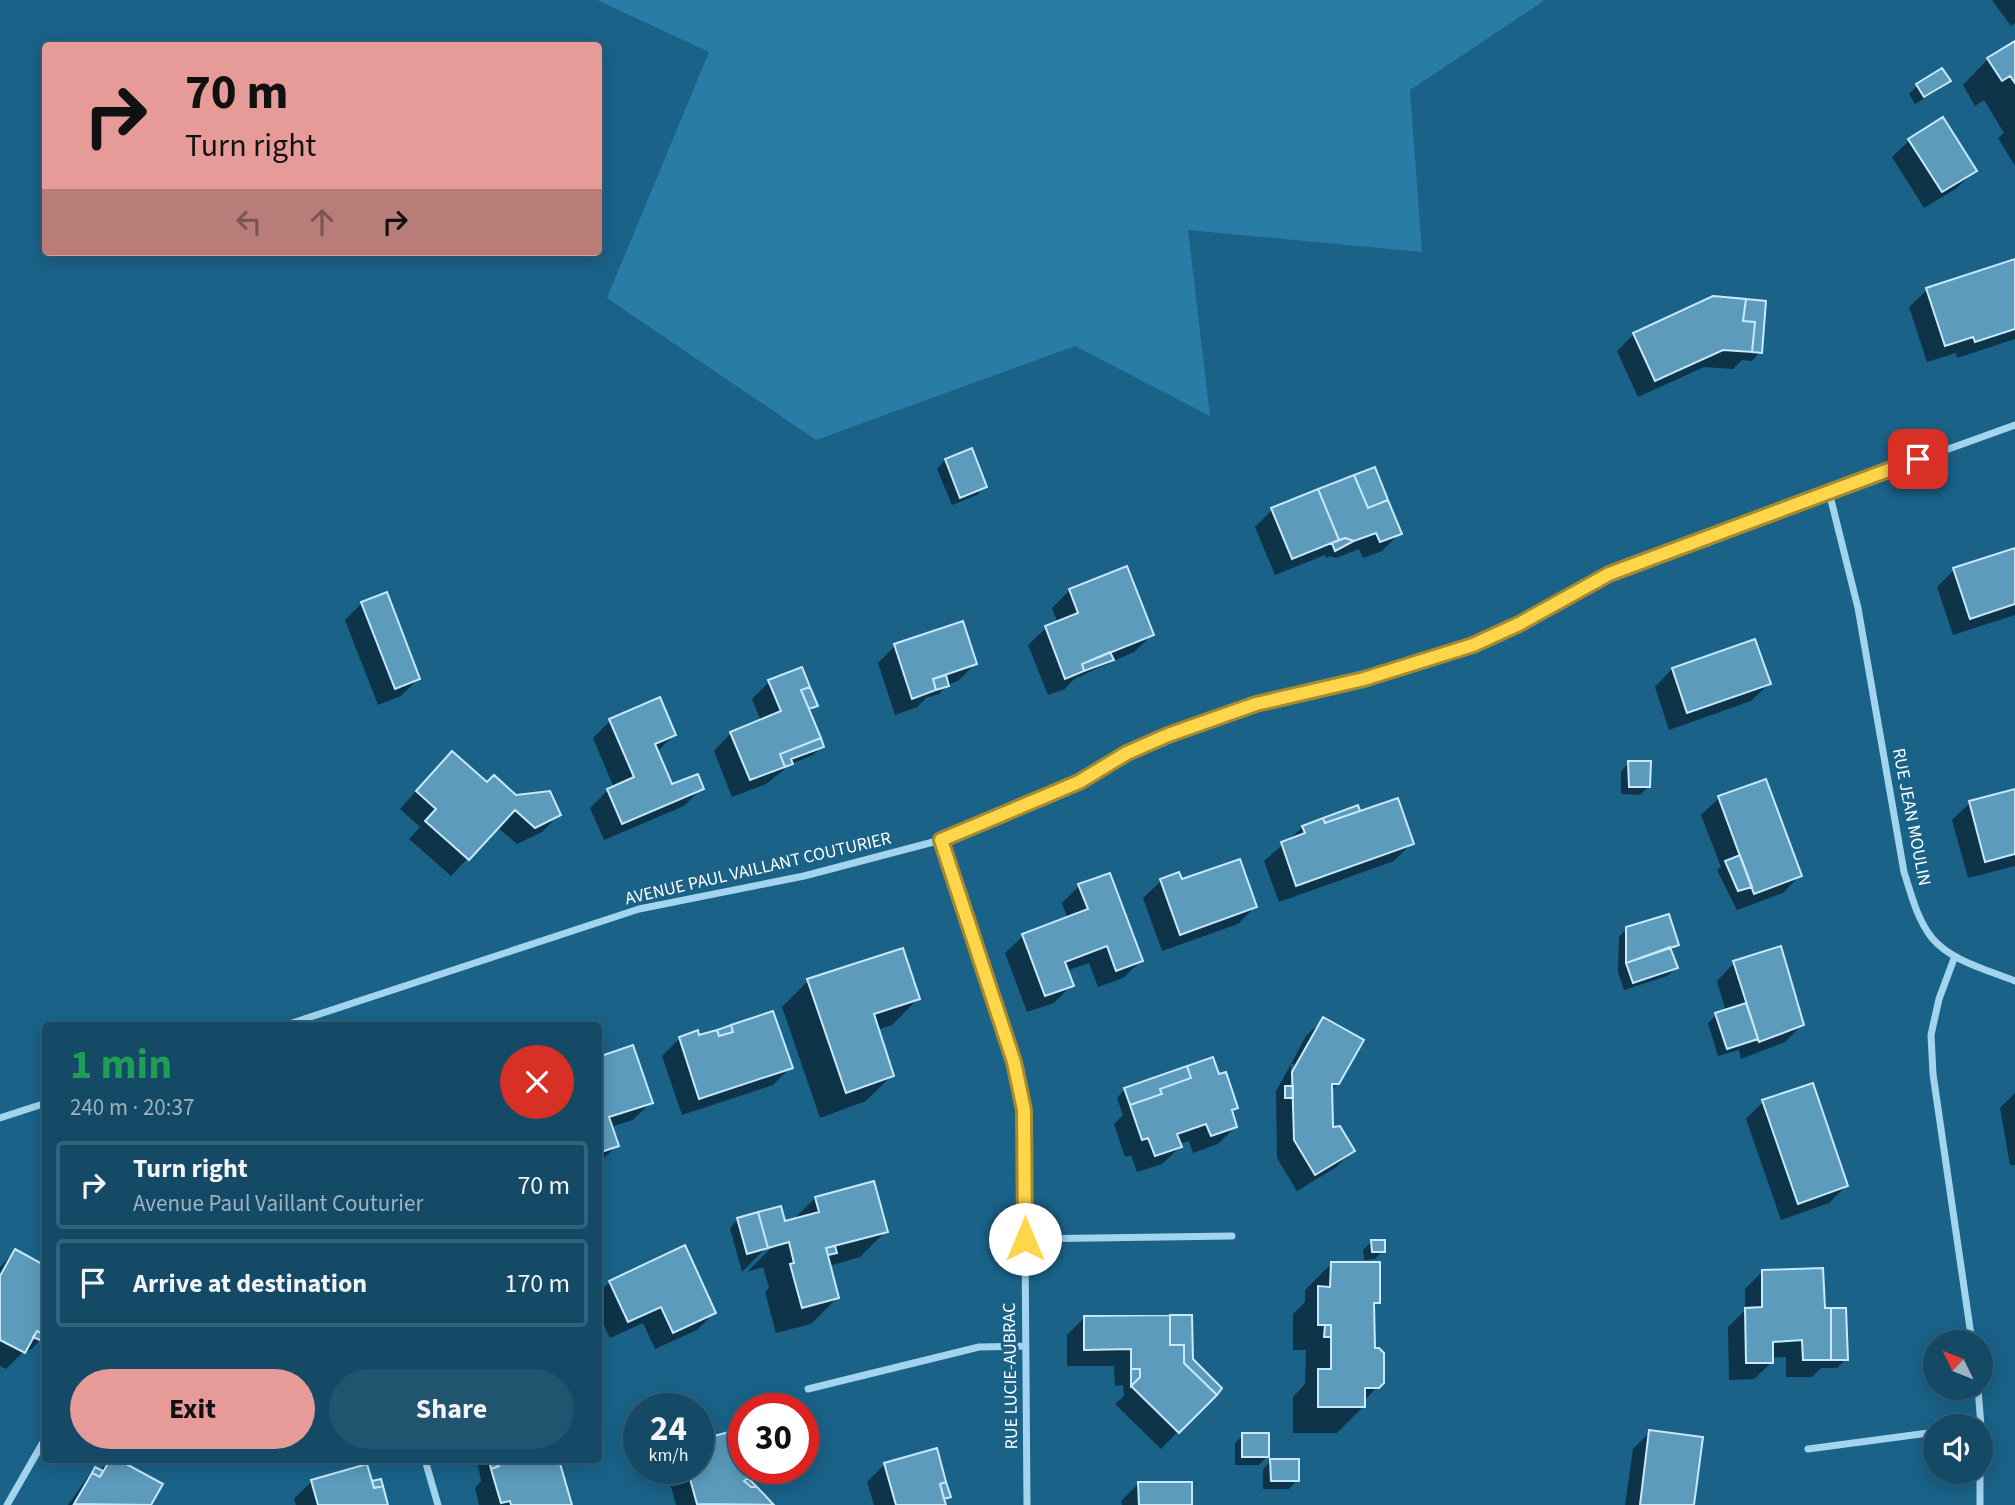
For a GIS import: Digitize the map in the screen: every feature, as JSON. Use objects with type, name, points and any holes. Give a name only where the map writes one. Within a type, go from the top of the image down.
[{"type":"street","name":"AVENUE PAUL VAILLANT COUTURIER","points":[[295,1022],[639,909],[804,876],[941,840],[1079,782],[1127,753],[1168,735],[1256,704],[1400,669],[1473,645],[1519,624],[1609,574],[2015,425]]},
{"type":"street","name":"RUE JEAN MOULIN","points":[[1829,492],[1858,608],[1904,872],[1917,911],[1933,939],[1955,956],[2015,981]]},
{"type":"street","name":"RUE LUCIE-AUBRAC","points":[[941,840],[1014,1062],[1024,1110],[1027,1505]]},
{"type":"street","points":[[1955,956],[1940,999],[1931,1035],[1931,1048],[1970,1330]]},
{"type":"street","points":[[0,1118],[42,1104]]},
{"type":"street","points":[[1025,1239],[1232,1236]]},
{"type":"street","points":[[808,1389],[979,1347],[1026,1346]]},
{"type":"street","points":[[1808,1449],[1923,1434]]},
{"type":"street","points":[[8,1505],[42,1444]]},
{"type":"street","points":[[426,1463],[438,1505]]},
{"type":"street","points":[[1980,1484],[1980,1505]]},
{"type":"shaded area","points":[[597,0],[1545,0],[1410,90],[1422,252],[1188,230],[1210,416],[1075,346],[816,440],[607,298],[709,52]]},
{"type":"building","points":[[2015,41],[2015,83],[2010,76],[2002,81],[1987,58]]},
{"type":"building","points":[[1942,68],[1951,81],[1924,97],[1916,84]]},
{"type":"building","points":[[1943,117],[1977,171],[1942,192],[1908,139]]},
{"type":"building","points":[[2015,259],[2015,329],[1975,342],[1973,337],[1945,346],[1926,288]]},
{"type":"building","points":[[1713,296],[1746,299],[1743,321],[1755,322],[1752,352],[1723,350],[1655,381],[1633,333]]},
{"type":"building","points":[[1746,299],[1766,301],[1762,353],[1752,352],[1755,322],[1743,321]]},
{"type":"building","points":[[972,448],[987,487],[960,498],[945,459]]},
{"type":"building","points":[[1375,467],[1388,500],[1368,508],[1354,475]]},
{"type":"building","points":[[1354,475],[1368,508],[1388,500],[1402,534],[1380,542],[1376,533],[1354,541],[1345,538],[1339,540],[1318,489]]},
{"type":"building","points":[[1318,489],[1339,540],[1292,559],[1271,508]]},
{"type":"building","points":[[1345,538],[1354,541],[1335,551],[1332,543]]},
{"type":"building","points":[[2015,548],[2015,604],[1970,619],[1953,568]]},
{"type":"building","points":[[1127,566],[1154,635],[1082,664],[1084,671],[1065,679],[1045,626],[1078,613],[1069,589]]},
{"type":"building","points":[[387,592],[420,679],[395,689],[361,602]]},
{"type":"building","points":[[963,621],[977,664],[933,679],[936,690],[912,699],[894,644]]},
{"type":"building","points":[[1755,639],[1771,684],[1687,713],[1672,668]]},
{"type":"building","points":[[1110,652],[1114,660],[1084,671],[1082,664]]},
{"type":"building","points":[[802,667],[810,687],[801,690],[821,738],[780,754],[785,767],[750,780],[730,732],[781,711],[768,680]]},
{"type":"building","points":[[946,675],[949,686],[936,690],[933,679]]},
{"type":"building","points":[[810,687],[818,706],[809,709],[801,690]]},
{"type":"building","points":[[660,697],[676,735],[655,744],[672,784],[698,774],[704,789],[622,824],[607,789],[634,777],[609,719]]},
{"type":"building","points":[[821,738],[824,747],[791,759],[793,764],[785,767],[780,754]]},
{"type":"building","points":[[452,751],[487,782],[494,775],[516,795],[550,791],[561,815],[535,828],[515,810],[469,860],[425,821],[436,809],[416,791]]},
{"type":"building","points":[[1628,761],[1651,761],[1650,787],[1629,787]]},
{"type":"building","points":[[1766,779],[1802,876],[1754,894],[1718,796]]},
{"type":"building","points":[[2015,789],[2015,854],[1985,862],[1969,801]]},
{"type":"building","points":[[1398,798],[1414,844],[1296,886],[1281,842],[1305,833],[1302,826],[1323,818],[1325,823]]},
{"type":"building","points":[[1358,805],[1360,811],[1325,823],[1323,818]]},
{"type":"building","points":[[1740,855],[1752,887],[1738,891],[1725,861]]},
{"type":"building","points":[[1240,859],[1257,907],[1180,935],[1160,879],[1179,872],[1182,879]]},
{"type":"building","points":[[1110,873],[1143,961],[1116,971],[1107,946],[1065,962],[1074,986],[1045,996],[1022,934],[1088,909],[1078,884]]},
{"type":"building","points":[[1669,914],[1679,945],[1626,963],[1626,927]]},
{"type":"building","points":[[1781,946],[1804,1025],[1759,1042],[1733,961]]},
{"type":"building","points":[[1670,947],[1678,968],[1633,983],[1626,963]]},
{"type":"building","points":[[903,948],[920,999],[874,1014],[894,1076],[846,1093],[807,979]]},
{"type":"building","points":[[1746,1003],[1758,1039],[1727,1049],[1715,1013]]},
{"type":"building","points":[[773,1011],[793,1068],[699,1099],[679,1037],[698,1030],[699,1035],[717,1030],[719,1036],[733,1032],[731,1025]]},
{"type":"building","points":[[1323,1017],[1364,1040],[1339,1084],[1332,1084],[1333,1127],[1340,1126],[1355,1151],[1315,1175],[1294,1140],[1292,1072]]},
{"type":"building","points":[[731,1025],[733,1032],[719,1036],[717,1030]]},
{"type":"building","points":[[633,1045],[653,1103],[609,1117],[619,1146],[602,1152],[602,1056]]},
{"type":"building","points":[[1213,1057],[1219,1074],[1226,1072],[1238,1108],[1232,1110],[1237,1127],[1211,1136],[1206,1124],[1177,1134],[1182,1147],[1155,1156],[1148,1138],[1142,1140],[1130,1105],[1162,1094],[1160,1089],[1191,1078],[1187,1066]]},
{"type":"building","points":[[1187,1066],[1191,1078],[1160,1089],[1162,1094],[1130,1105],[1124,1088]]},
{"type":"building","points":[[1813,1083],[1848,1186],[1798,1204],[1762,1100]]},
{"type":"building","points":[[1285,1086],[1293,1086],[1293,1098],[1285,1098]]},
{"type":"building","points":[[874,1181],[888,1232],[826,1248],[839,1298],[802,1308],[790,1264],[794,1263],[789,1242],[768,1248],[758,1212],[781,1206],[785,1221],[819,1212],[815,1197]]},
{"type":"building","points":[[758,1212],[768,1248],[747,1254],[737,1218]]},
{"type":"building","points":[[1371,1240],[1385,1240],[1385,1252],[1372,1252]]},
{"type":"building","points":[[685,1245],[716,1313],[673,1333],[661,1307],[628,1322],[609,1281]]},
{"type":"building","points":[[835,1246],[837,1253],[828,1255],[826,1248]]},
{"type":"building","points":[[15,1249],[42,1264],[42,1334],[37,1331],[25,1353],[0,1340],[0,1276]]},
{"type":"building","points":[[1331,1262],[1380,1262],[1380,1303],[1374,1303],[1375,1348],[1384,1353],[1384,1383],[1379,1388],[1365,1388],[1365,1407],[1318,1407],[1318,1369],[1331,1369],[1331,1325],[1318,1325],[1318,1286],[1330,1287]]},
{"type":"building","points":[[1823,1268],[1825,1308],[1831,1308],[1831,1360],[1803,1360],[1802,1340],[1773,1342],[1773,1363],[1746,1363],[1745,1308],[1762,1307],[1762,1270]]},
{"type":"building","points":[[1831,1308],[1846,1308],[1848,1360],[1831,1360]]},
{"type":"building","points":[[1170,1315],[1170,1345],[1184,1345],[1184,1363],[1217,1395],[1179,1433],[1131,1386],[1140,1377],[1140,1369],[1131,1369],[1131,1349],[1084,1350],[1084,1316]]},
{"type":"building","points":[[1170,1315],[1192,1315],[1193,1359],[1222,1388],[1217,1395],[1184,1363],[1184,1345],[1170,1345]]},
{"type":"building","points":[[1325,1325],[1331,1325],[1331,1337],[1324,1337]]},
{"type":"building","points":[[37,1331],[42,1334],[42,1341],[33,1337]]},
{"type":"building","points":[[1131,1369],[1140,1369],[1140,1377],[1131,1386]]},
{"type":"building","points":[[1649,1430],[1703,1437],[1694,1505],[1640,1505]]},
{"type":"building","points":[[728,1432],[728,1484],[757,1487],[774,1505],[697,1504],[691,1484],[714,1484],[714,1436]]},
{"type":"building","points":[[1242,1433],[1269,1433],[1269,1457],[1242,1457]]},
{"type":"building","points":[[937,1448],[946,1482],[940,1484],[946,1505],[896,1505],[884,1463]]},
{"type":"building","points":[[1270,1459],[1299,1459],[1299,1481],[1271,1481]]},
{"type":"building","points":[[108,1463],[124,1463],[163,1484],[151,1505],[74,1504],[92,1473],[100,1477]]},
{"type":"building","points":[[490,1463],[498,1463],[499,1466],[491,1469]]},
{"type":"building","points":[[498,1463],[560,1463],[572,1505],[511,1505],[510,1501],[501,1503],[491,1469],[499,1466]]},
{"type":"building","points":[[367,1464],[374,1488],[383,1486],[388,1505],[318,1505],[311,1480]]},
{"type":"building","points":[[95,1467],[103,1471],[100,1477],[92,1473]]},
{"type":"building","points":[[381,1479],[383,1486],[374,1488],[372,1481]]},
{"type":"building","points":[[946,1482],[951,1497],[944,1499],[940,1484]]},
{"type":"building","points":[[1138,1482],[1192,1482],[1192,1505],[1139,1505]]},
{"type":"route","points":[[1025,1239],[1024,1110],[1014,1062],[941,840],[1079,782],[1127,753],[1168,735],[1256,704],[1412,666],[1473,645],[1519,624],[1609,574],[1918,459]]}]
